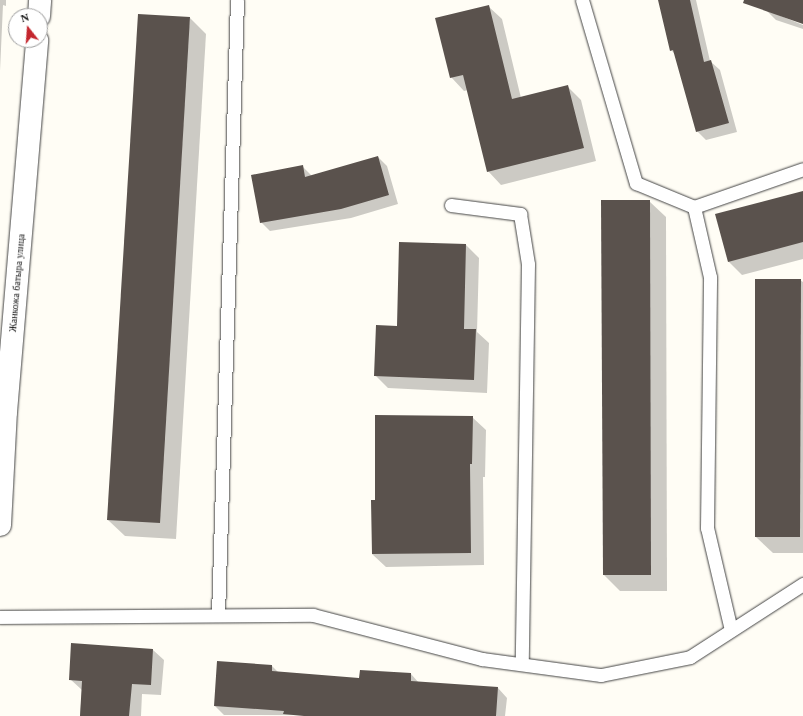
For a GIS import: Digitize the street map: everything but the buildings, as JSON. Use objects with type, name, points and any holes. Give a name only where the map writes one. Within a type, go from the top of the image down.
[{"type":"street","name":"Жанкожа батыра улица","points":[[0,526],[6,412],[36,48]]},
{"type":"lane","points":[[218,615],[237,0]]},
{"type":"lane","points":[[582,0],[636,183],[694,207],[803,170]]},
{"type":"lane","points":[[451,205],[520,214],[528,264],[522,664]]},
{"type":"lane","points":[[694,207],[710,277],[707,528],[731,630]]},
{"type":"lane","points":[[0,617],[313,615],[482,659],[601,675],[690,657],[803,584]]}]
